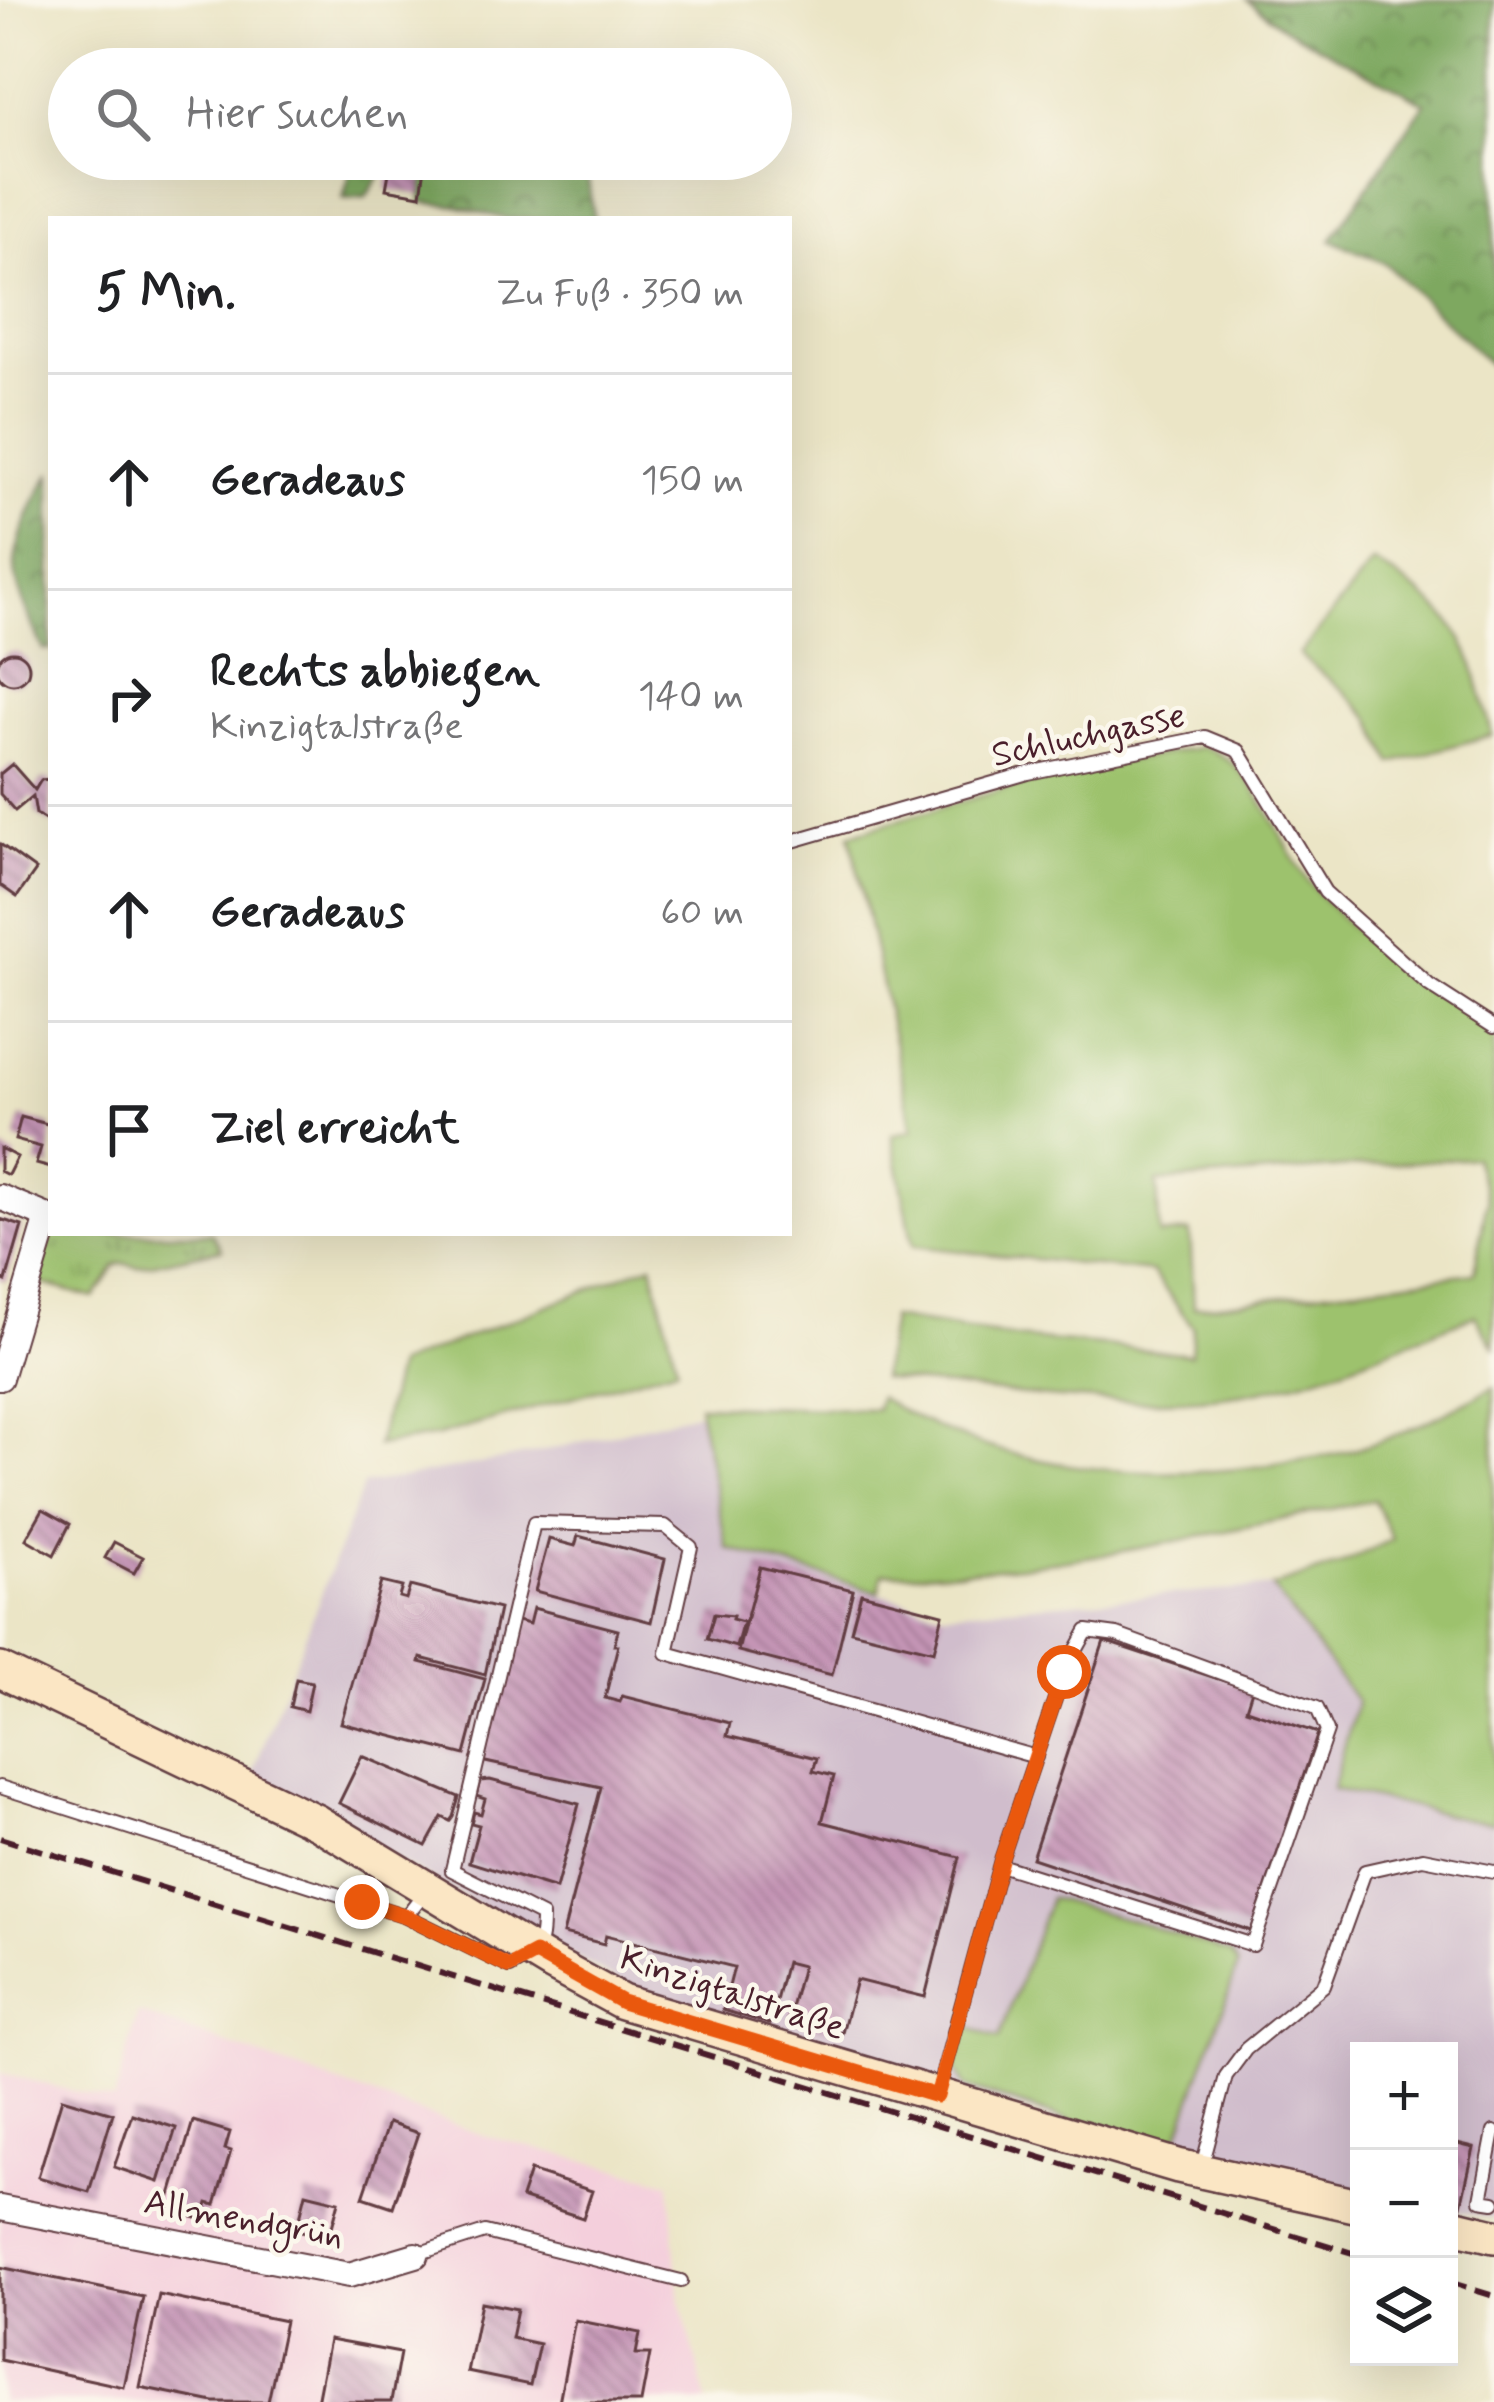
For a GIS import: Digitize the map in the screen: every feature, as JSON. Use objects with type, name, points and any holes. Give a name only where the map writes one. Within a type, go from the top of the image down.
[{"type":"main road","name":"Kinzigtalstraße","points":[[0,1670],[317,1822],[622,2002],[1201,2171],[1350,2204]]},
{"type":"main road","points":[[1458,2227],[1494,2236]]},
{"type":"street","points":[[0,1197],[48,1217]]},
{"type":"street","points":[[0,1378],[48,1220]]},
{"type":"street","name":"Allmendgrün","points":[[0,2208],[349,2275],[416,2254]]},
{"type":"lane","name":"Schluchgasse","points":[[792,841],[1028,773],[1205,737],[1239,751],[1324,892],[1430,986],[1494,1027]]},
{"type":"lane","points":[[0,1787],[406,1916],[509,1967],[535,1953],[542,1940],[542,1916],[452,1870],[534,1523],[664,1526],[692,1547],[667,1653],[1036,1757]]},
{"type":"lane","points":[[937,2096],[1000,1865],[1064,1672],[1087,1631],[1117,1635],[1317,1708],[1327,1731],[1253,1945],[1000,1865]]},
{"type":"lane","points":[[1201,2171],[1226,2076],[1246,2049],[1324,1985],[1365,1871],[1424,1858],[1494,1872]]},
{"type":"lane","points":[[406,1916],[428,1887]]},
{"type":"lane","points":[[1494,2132],[1481,2200],[1494,2203]]},
{"type":"lane","name":"Allmendgrün","points":[[416,2254],[485,2233],[681,2281]]},
{"type":"shaded area","points":[[699,1412],[728,1548],[944,1612],[1272,1587],[1357,1702],[1332,1789],[1494,1822],[1494,2219],[1458,2212],[1458,2042],[1350,2042],[1350,2190],[1077,2127],[622,1983],[250,1780],[363,1485],[533,1454]]},
{"type":"shaded area","points":[[138,2013],[483,2135],[670,2182],[679,2294],[707,2402],[0,2402],[0,2073],[114,2101]]},
{"type":"green space","points":[[1247,0],[1494,0],[1494,369],[1385,263],[1331,240],[1425,103],[1284,28]]},
{"type":"green space","points":[[348,180],[377,180],[366,197],[343,199]]},
{"type":"green space","points":[[424,180],[588,180],[594,216],[495,216],[421,202]]},
{"type":"green space","points":[[48,479],[48,650],[22,599],[15,561]]},
{"type":"green space","points":[[1373,562],[1426,599],[1457,632],[1476,673],[1492,735],[1392,763],[1371,718],[1299,655]]},
{"type":"green space","points":[[1202,747],[1220,755],[1251,784],[1297,865],[1329,905],[1391,960],[1494,1033],[1494,1346],[1475,1315],[1351,1365],[1286,1385],[1179,1400],[1051,1397],[881,1378],[891,1318],[1017,1338],[1191,1354],[1193,1327],[1152,1272],[913,1246],[892,1135],[913,1130],[850,834],[1063,772]],"holes":[[[1474,1157],[1487,1200],[1474,1273],[1194,1307],[1190,1232],[1159,1235],[1157,1182]]]},
{"type":"green space","points":[[48,1236],[214,1236],[222,1249],[137,1267],[115,1266],[94,1298],[36,1282]]},
{"type":"green space","points":[[652,1264],[677,1367],[438,1436],[377,1446],[397,1365]]},
{"type":"green space","points":[[1494,1387],[1494,1822],[1332,1789],[1357,1702],[1272,1587],[1342,1564],[1392,1539],[1374,1500],[1069,1560],[1007,1568],[883,1573],[879,1592],[727,1548],[699,1412],[699,1405],[876,1409],[879,1397],[927,1423],[1031,1458],[1142,1472],[1197,1472],[1354,1450],[1412,1428]]},
{"type":"green space","points":[[1050,1898],[1230,1954],[1238,1966],[1172,2154],[965,2087],[955,2068],[968,2027],[999,2039]]},
{"type":"building","points":[[388,180],[423,180],[421,195],[386,189]]},
{"type":"building","points":[[7,654],[19,654],[27,662],[27,674],[19,682],[7,682],[-1,674],[-1,662]]},
{"type":"building","points":[[12,764],[35,790],[41,780],[48,779],[48,822],[36,814],[33,796],[15,811],[0,794],[0,774]]},
{"type":"building","points":[[0,844],[36,870],[17,897],[0,885]]},
{"type":"building","points":[[21,1117],[48,1124],[48,1167],[36,1164],[41,1147],[15,1140]]},
{"type":"building","points":[[0,1148],[17,1157],[8,1175],[0,1171]]},
{"type":"building","points":[[0,1219],[22,1226],[6,1281],[0,1279]]},
{"type":"building","points":[[43,1509],[70,1524],[54,1555],[26,1539]]},
{"type":"building","points":[[578,1536],[665,1559],[651,1622],[535,1591],[549,1539],[575,1546]]},
{"type":"building","points":[[114,1542],[143,1557],[134,1573],[105,1558]]},
{"type":"building","points":[[760,1567],[853,1590],[832,1675],[738,1651]]},
{"type":"building","points":[[381,1582],[402,1587],[399,1597],[406,1599],[410,1586],[499,1609],[485,1675],[421,1658],[420,1662],[485,1679],[465,1755],[341,1723]]},
{"type":"building","points":[[861,1593],[943,1614],[934,1651],[851,1631]]},
{"type":"building","points":[[533,1608],[618,1630],[605,1698],[620,1702],[622,1696],[730,1723],[727,1736],[817,1758],[813,1771],[834,1776],[822,1822],[960,1857],[925,1997],[856,1980],[842,2033],[788,2020],[802,1966],[786,1962],[770,2024],[723,2010],[734,1967],[606,1935],[604,1944],[563,1934],[601,1787],[481,1761],[517,1621],[529,1624]]},
{"type":"building","points":[[714,1614],[743,1622],[736,1647],[707,1639]]},
{"type":"building","points":[[1104,1641],[1252,1690],[1246,1709],[1318,1733],[1251,1931],[1032,1858]]},
{"type":"building","points":[[296,1679],[312,1682],[306,1711],[290,1707]]},
{"type":"building","points":[[362,1756],[459,1797],[453,1817],[450,1821],[442,1817],[426,1846],[339,1803]]},
{"type":"building","points":[[480,1781],[579,1804],[556,1889],[469,1862],[479,1825],[471,1823],[474,1812],[481,1814],[485,1799],[476,1796]]},
{"type":"building","points":[[62,2098],[113,2113],[89,2192],[38,2177]]},
{"type":"building","points":[[132,2114],[176,2128],[159,2182],[114,2167]]},
{"type":"building","points":[[193,2121],[230,2132],[225,2149],[231,2151],[215,2205],[208,2203],[203,2220],[167,2209]]},
{"type":"building","points":[[388,2123],[418,2133],[393,2207],[363,2197]]},
{"type":"building","points":[[1458,2144],[1474,2148],[1458,2205]]},
{"type":"building","points":[[530,2171],[592,2191],[583,2218],[521,2198]]},
{"type":"building","points":[[306,2193],[339,2201],[329,2238],[297,2230]]},
{"type":"building","points":[[0,2267],[143,2297],[124,2387],[0,2360]]},
{"type":"building","points":[[159,2295],[285,2321],[268,2402],[214,2402],[140,2387]]},
{"type":"building","points":[[481,2302],[517,2309],[511,2338],[539,2344],[530,2385],[467,2372]]},
{"type":"building","points":[[575,2320],[640,2333],[636,2354],[650,2354],[641,2402],[559,2402]]},
{"type":"building","points":[[329,2340],[400,2353],[391,2402],[317,2402]]},
{"type":"railway","points":[[0,1838],[1350,2252]]},
{"type":"railway","points":[[1458,2285],[1494,2296]]},
{"type":"route","points":[[362,1902],[406,1916],[509,1967],[535,1953],[622,2002],[937,2096],[1001,1860],[1064,1672]]}]
